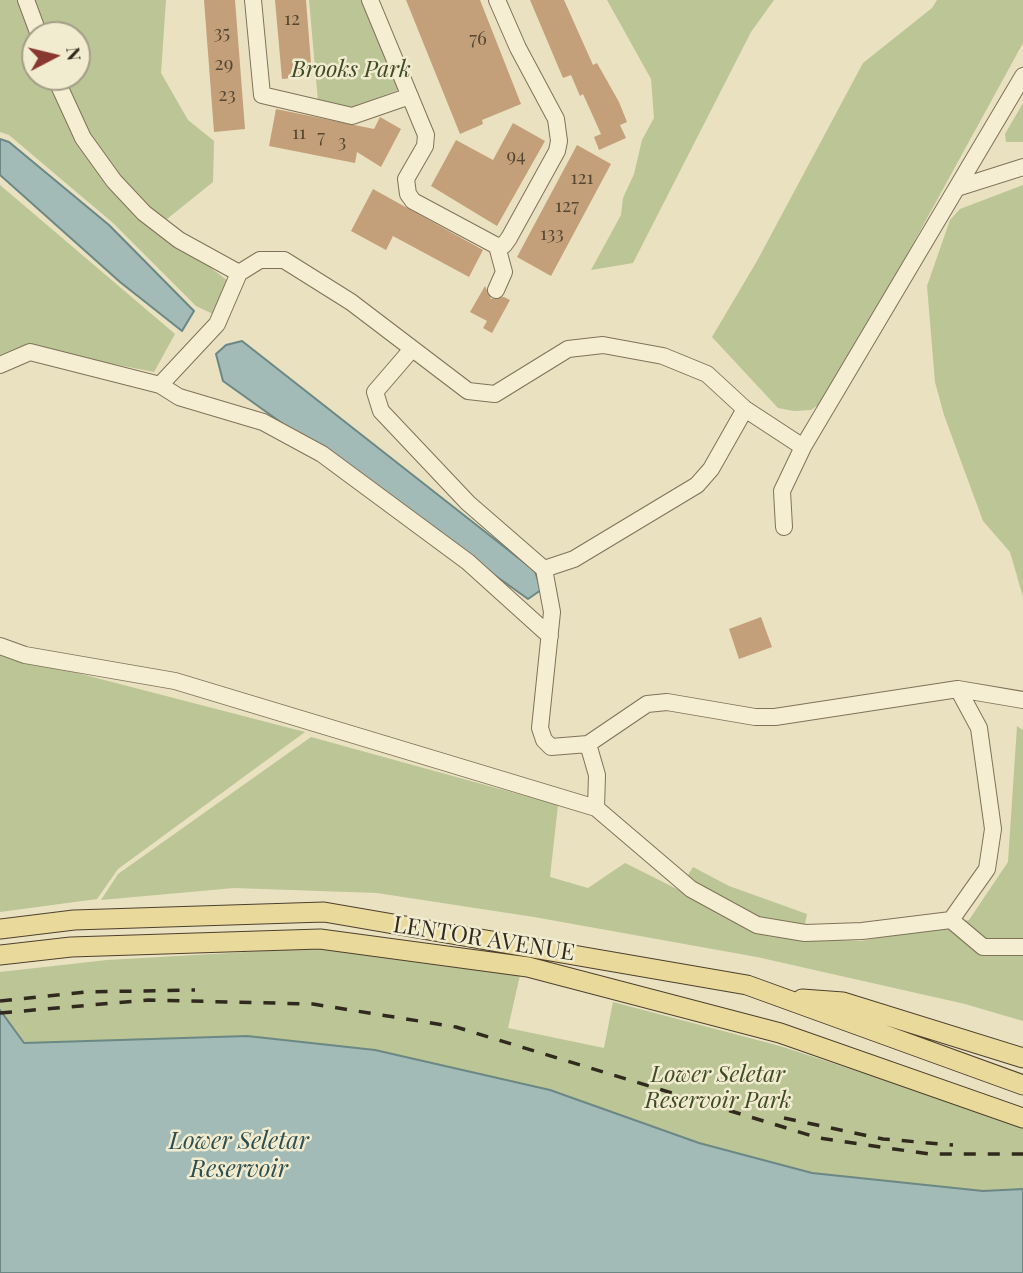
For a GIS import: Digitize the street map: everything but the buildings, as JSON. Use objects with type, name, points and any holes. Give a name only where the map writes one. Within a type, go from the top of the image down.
[{"type":"main road","name":"LENTOR AVENUE","points":[[0,929],[74,920],[324,912],[747,985],[1023,1085]]},
{"type":"main road","name":"LENTOR AVENUE","points":[[0,955],[71,947],[320,939],[528,967],[780,1033],[1023,1118]]},
{"type":"main road","points":[[779,998],[843,1002],[1020,1056]]},
{"type":"street","points":[[26,0],[34,21]]},
{"type":"street","points":[[253,0],[262,95],[352,116],[410,96]]},
{"type":"street","points":[[370,0],[426,141],[406,179],[408,194],[413,201],[497,246],[504,245],[509,238],[557,151],[559,141],[556,118],[518,48],[497,0]]},
{"type":"street","points":[[784,527],[782,491],[803,447],[1023,76]]},
{"type":"street","points":[[61,91],[83,138],[114,181],[144,212],[179,240],[239,273]]},
{"type":"street","points":[[957,188],[1023,167]]},
{"type":"street","points":[[496,290],[504,272],[497,246]]},
{"type":"street","points":[[160,385],[217,324],[239,273],[260,260],[284,260],[351,302],[468,391],[482,395],[495,394],[568,349],[603,345],[639,351],[663,356],[707,374],[746,409],[803,447]]},
{"type":"street","points":[[412,348],[375,392],[381,411],[468,503],[544,569],[552,612],[540,728],[544,740],[551,747],[588,744],[647,704],[667,702],[775,718],[958,689],[972,689],[1023,700]]},
{"type":"street","points":[[0,365],[30,352],[160,385],[179,397],[263,422],[322,454],[468,562],[550,636]]},
{"type":"street","points":[[544,569],[574,559],[697,485],[711,469],[746,409]]},
{"type":"street","points":[[0,646],[25,655],[175,681],[596,808],[691,889],[757,925],[804,933],[862,931],[951,920],[987,870],[993,829],[979,728],[958,689]]},
{"type":"street","points":[[588,744],[597,775],[596,808]]},
{"type":"street","points":[[951,920],[983,947],[1023,947]]},
{"type":"green space","points":[[0,0],[166,0],[161,73],[188,120],[214,141],[213,182],[157,227],[228,281],[215,315],[196,306],[113,223],[9,135],[0,132]]},
{"type":"green space","name":"Brooks Park","points":[[309,0],[361,0],[398,90],[353,107],[318,101]]},
{"type":"green space","points":[[607,0],[774,0],[751,32],[633,263],[591,270],[621,215],[623,198],[634,174],[642,140],[654,118],[651,79]]},
{"type":"green space","points":[[937,0],[1023,0],[1023,43],[857,346],[818,405],[811,410],[778,408],[712,337],[757,261],[863,63],[932,8]]},
{"type":"green space","points":[[1023,103],[1023,142],[1006,142],[1005,134]]},
{"type":"green space","points":[[0,185],[175,334],[154,372],[27,347],[0,359]]},
{"type":"green space","points":[[1023,185],[1023,597],[1010,552],[983,521],[944,415],[935,382],[927,286],[950,220],[960,209]]},
{"type":"green space","points":[[0,653],[305,732],[118,869],[97,899],[0,912]]},
{"type":"green space","points":[[1017,726],[1023,730],[1023,1021],[965,1004],[757,957],[534,917],[377,893],[234,888],[101,900],[118,874],[311,737],[558,805],[550,877],[588,888],[625,863],[679,890],[693,867],[729,886],[807,914],[802,939],[861,941],[969,920],[1008,862]]},
{"type":"green space","name":"Lower Seletar Reservoir Park","points":[[319,948],[520,975],[508,1028],[604,1048],[613,1002],[780,1046],[1023,1125],[1023,1189],[983,1191],[812,1173],[699,1143],[550,1090],[375,1050],[247,1036],[24,1043],[0,1010],[0,972],[107,960]]},
{"type":"water","points":[[0,139],[9,142],[109,225],[194,311],[182,331],[120,282],[0,175]]},
{"type":"water","points":[[242,341],[535,571],[541,590],[528,599],[223,381],[216,354],[226,345]]},
{"type":"water","name":"Lower Seletar Reservoir","points":[[0,1010],[24,1043],[247,1036],[375,1050],[550,1090],[699,1143],[812,1173],[983,1191],[1023,1189],[1023,1273],[0,1273]]},
{"type":"railway","points":[[0,1001],[85,992],[195,990]]},
{"type":"railway","points":[[0,1013],[148,1000],[313,1004],[456,1027],[819,1138],[929,1154],[1023,1154]]},
{"type":"railway","points":[[784,1118],[883,1139],[953,1145]]}]
